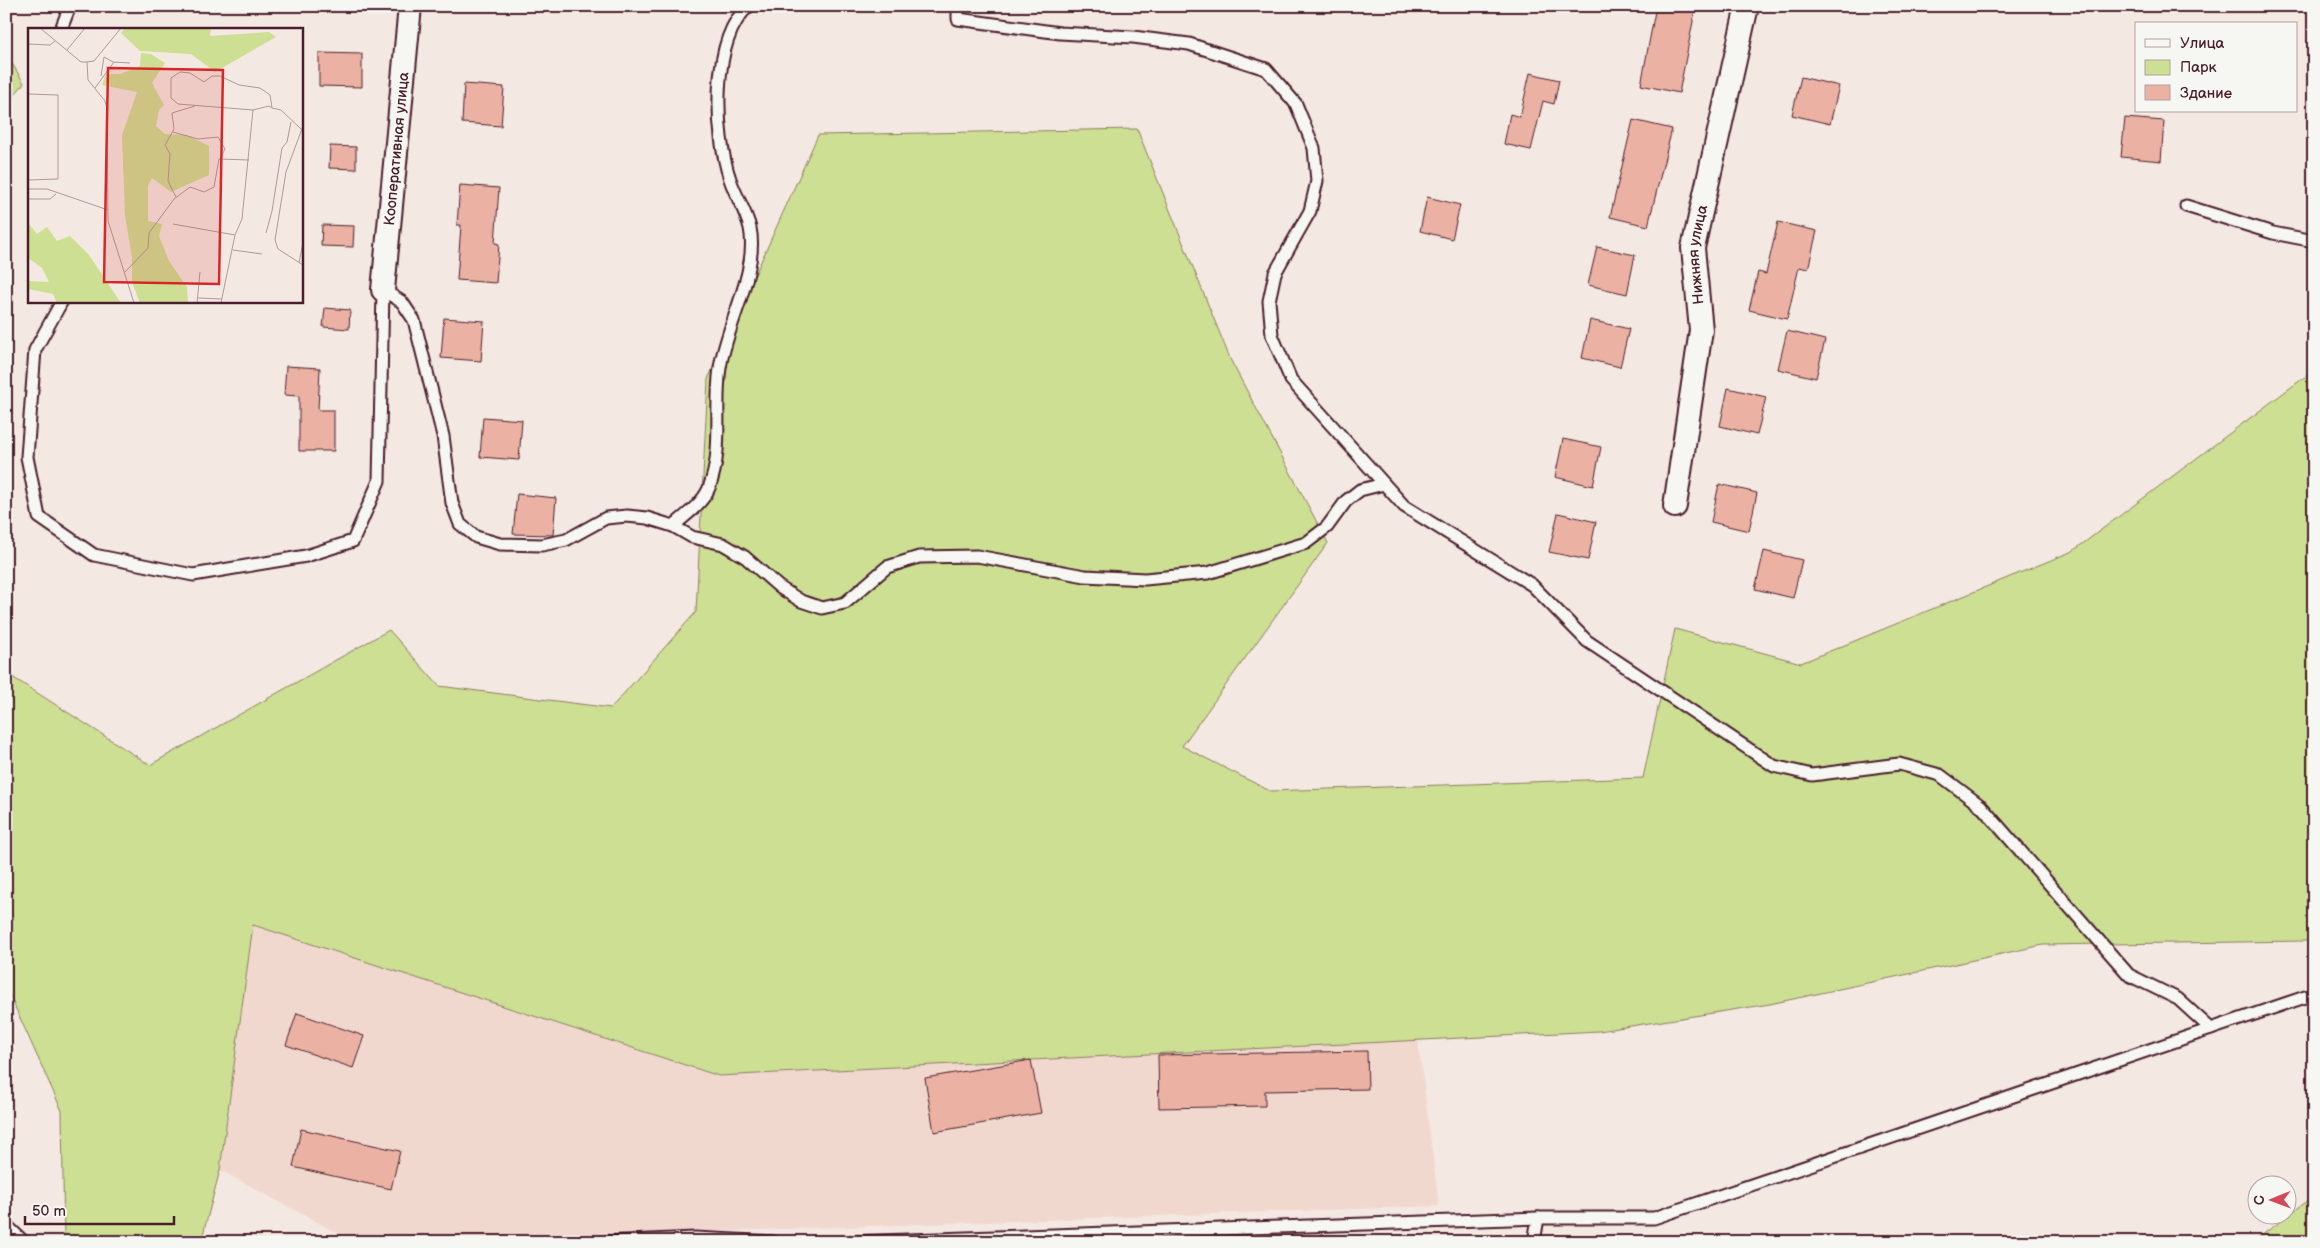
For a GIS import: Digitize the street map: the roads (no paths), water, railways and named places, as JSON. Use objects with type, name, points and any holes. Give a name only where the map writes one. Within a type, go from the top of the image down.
[{"type":"street","name":"Кооперативная улица","points":[[383,290],[410,6]]},
{"type":"street","name":"Нижняя улица","points":[[1676,506],[1701,330],[1693,248],[1747,6]]},
{"type":"lane","points":[[61,28],[70,6]]},
{"type":"lane","points":[[673,526],[692,510],[708,490],[716,462],[717,392],[720,366],[744,285],[750,256],[750,228],[729,178],[722,147],[718,110],[720,70],[727,41],[744,10],[749,6]]},
{"type":"lane","points":[[956,6],[958,19],[1060,33],[1133,37],[1189,44],[1266,70],[1296,104],[1314,148],[1317,181],[1310,211],[1275,273],[1269,301],[1272,335],[1290,380],[1404,506],[1532,585],[1587,641],[1774,766],[1812,774],[1899,764],[1940,775],[1981,806],[2129,975],[2178,999],[2211,1029]]},
{"type":"lane","points":[[2186,206],[2273,233],[2314,241]]},
{"type":"lane","points":[[61,302],[35,350],[26,457],[38,517],[94,555],[193,575],[306,556],[353,541],[378,481],[383,290]]},
{"type":"lane","points":[[383,290],[402,302],[414,320],[443,436],[452,503],[460,524],[476,537],[500,544],[542,545],[566,540],[606,518],[626,516],[648,518],[673,526],[692,537],[723,544],[745,557],[779,587],[800,601],[822,608],[845,603],[888,566],[919,557],[976,556],[1085,576],[1145,579],[1208,572],[1306,543],[1327,527],[1346,501],[1360,490],[1384,484]]},
{"type":"lane","points":[[849,1242],[1538,1218],[1654,1218],[2314,994]]},
{"type":"lane","points":[[1534,1242],[1538,1218]]},
{"type":"lane","points":[[6,1225],[24,1242]]},
{"type":"lane","points":[[605,1242],[695,1238],[773,1242]]}]
